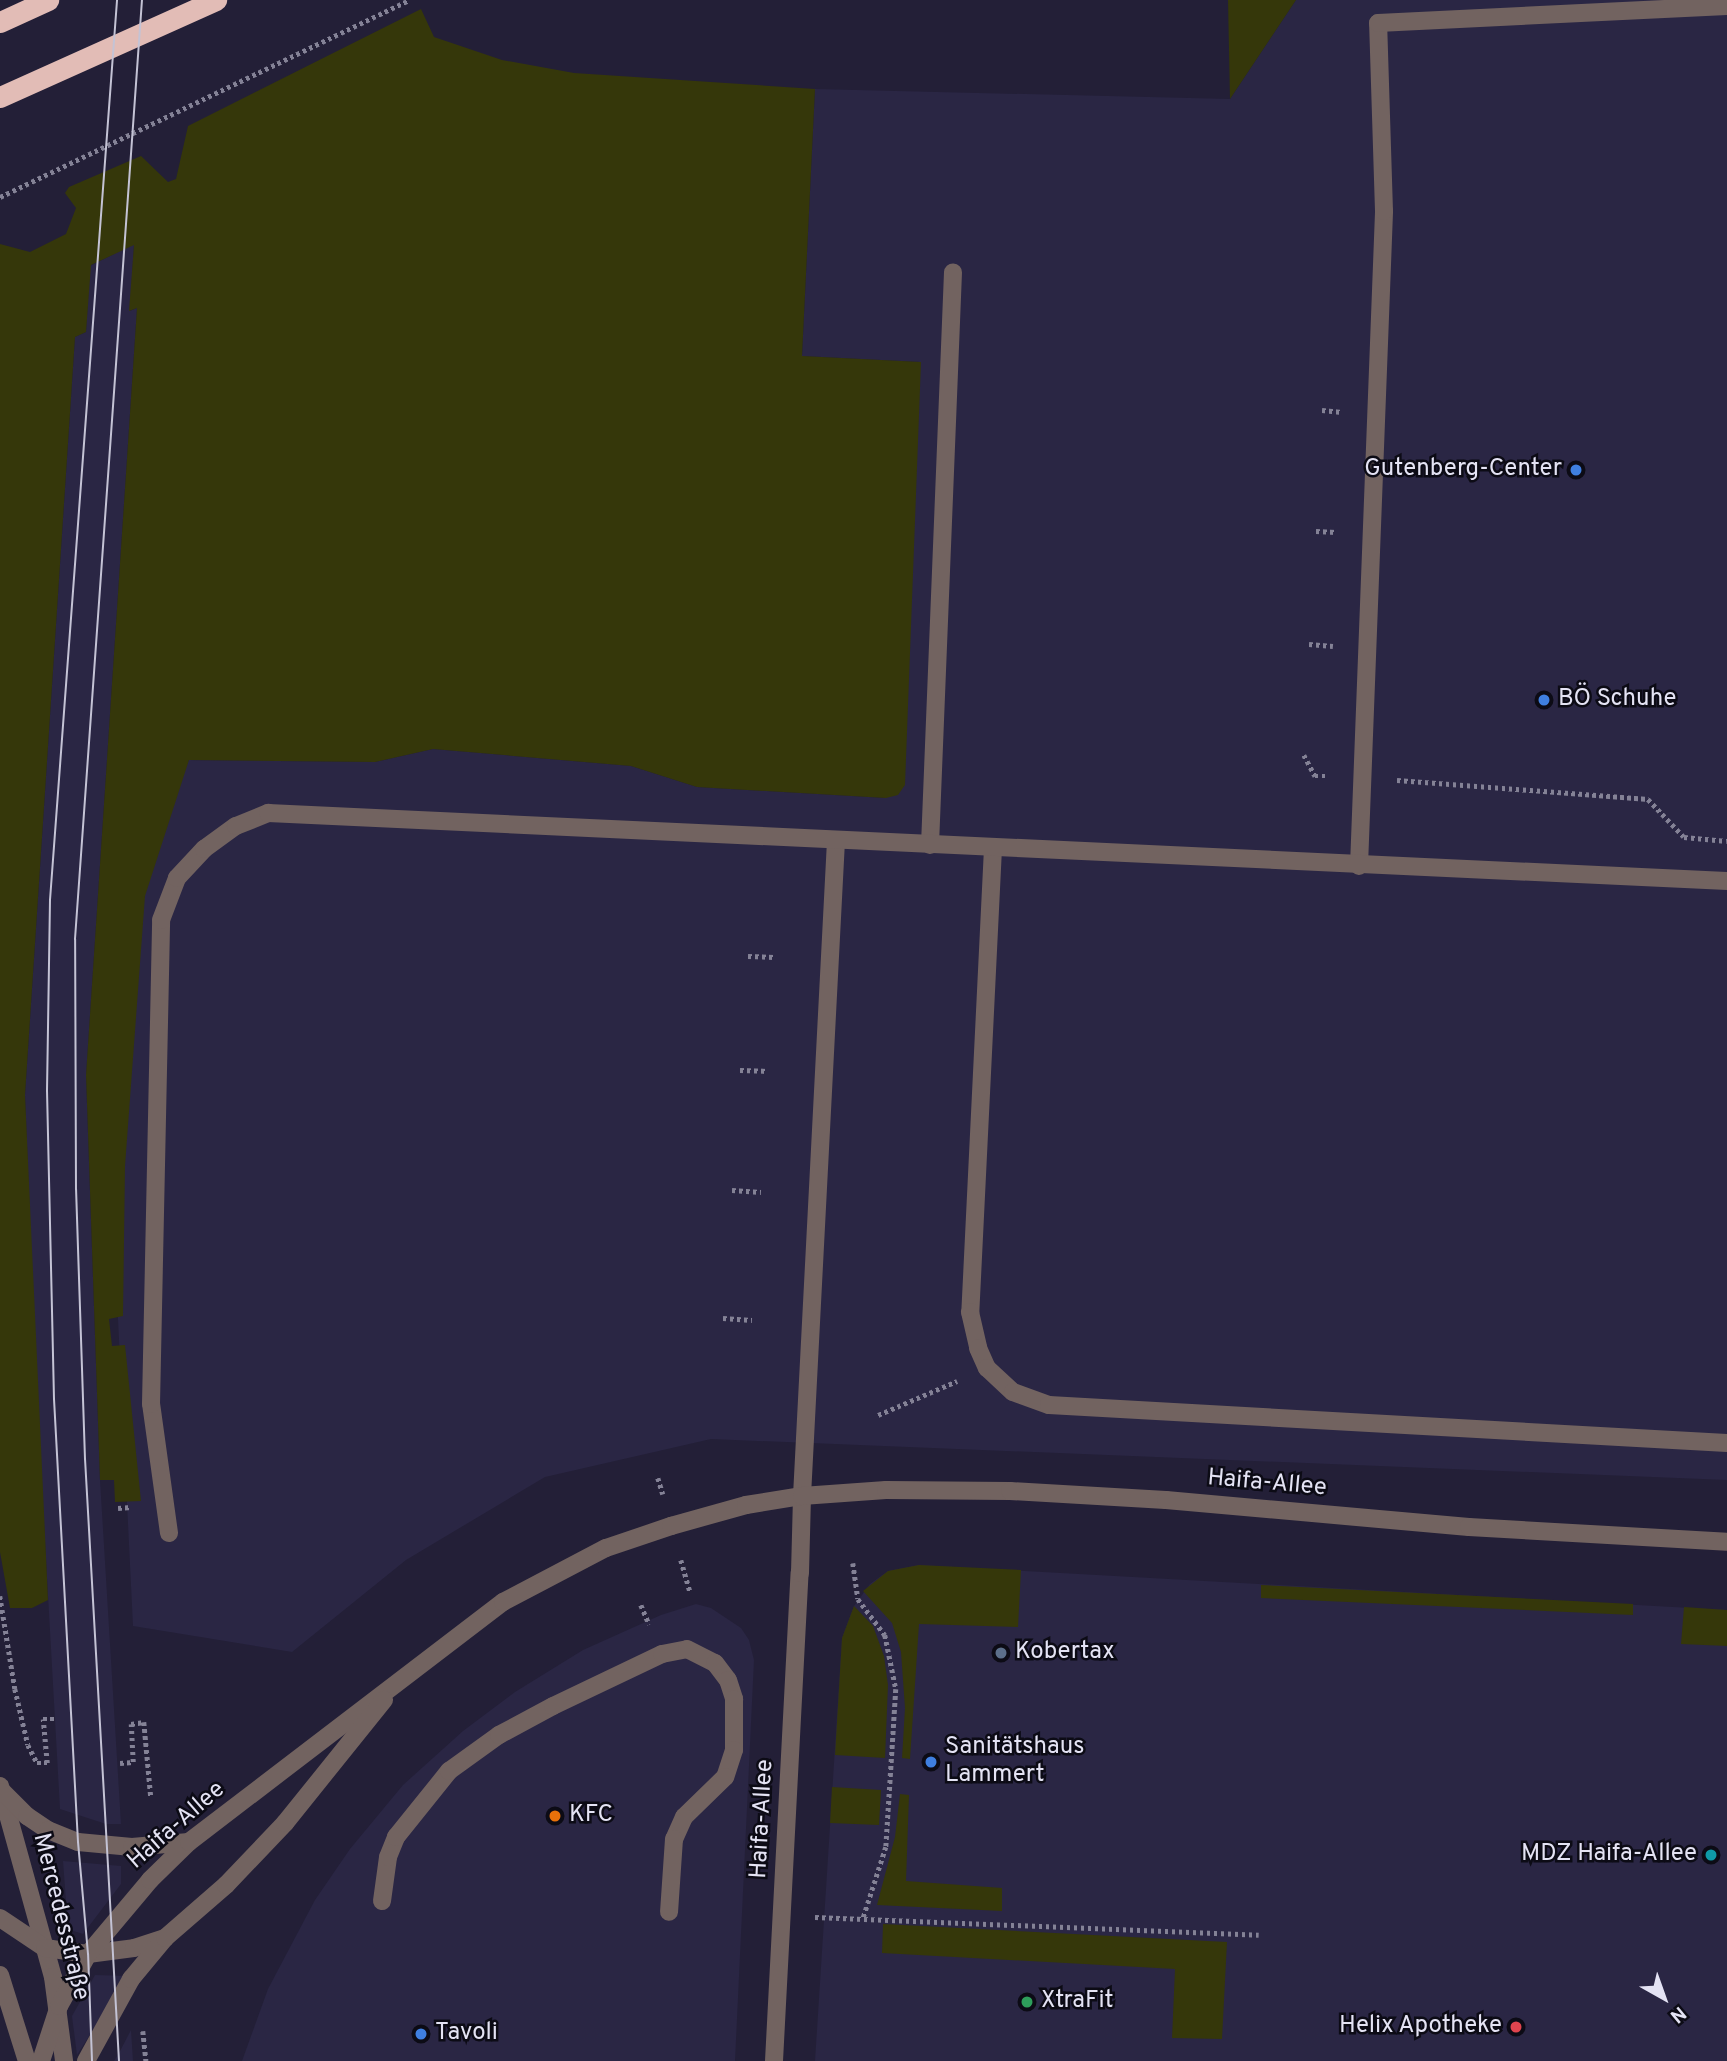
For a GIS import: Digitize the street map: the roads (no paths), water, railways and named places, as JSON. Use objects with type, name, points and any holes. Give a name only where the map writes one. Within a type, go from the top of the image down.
[{"type":"highway","points":[[0,22],[48,0]]},
{"type":"highway","points":[[0,97],[216,0]]},
{"type":"street","points":[[1359,866],[1384,211],[1378,23],[1727,6]]},
{"type":"street","points":[[930,845],[953,272]]},
{"type":"street","points":[[169,1533],[151,1404],[161,920],[177,878],[204,849],[236,826],[268,813],[1359,866],[1727,881]]},
{"type":"street","points":[[802,1496],[836,840]]},
{"type":"street","points":[[993,848],[970,1312],[978,1348],[987,1368],[1013,1392],[1049,1405],[1727,1443]]},
{"type":"street","name":"Haifa-Allee","points":[[41,2061],[59,2006],[89,1954],[150,1880],[189,1842],[404,1675],[503,1602],[606,1548],[735,1508],[802,1496],[886,1490],[1010,1492],[1166,1500],[1469,1527],[1727,1542]]},
{"type":"street","name":"Haifa-Allee","points":[[774,2061],[802,1496]]},
{"type":"street","points":[[382,1901],[386,1865],[396,1837],[449,1771],[499,1735],[553,1706],[662,1654],[687,1649],[715,1663],[728,1680],[734,1699],[734,1751],[725,1777],[684,1817],[674,1839],[669,1912]]},
{"type":"street","name":"Haifa-Allee","points":[[86,2061],[131,1979],[165,1938],[226,1885],[285,1823],[404,1675]]},
{"type":"street","points":[[1,1789],[27,1816],[48,1830],[79,1842],[132,1847],[189,1842]]},
{"type":"street","name":"Mercedesstraße","points":[[1,1789],[59,2006],[64,2061]]},
{"type":"street","points":[[0,1918],[45,1948],[89,1954],[134,1948],[165,1938]]},
{"type":"street","points":[[0,1975],[27,2061]]},
{"type":"tram line","points":[[92,2061],[88,1954],[78,1842],[54,1399],[47,1091],[50,900],[117,0]]},
{"type":"tram line","points":[[119,2061],[85,1459],[76,1189],[75,939],[142,0]]},
{"type":"place","name":"Gutenberg-Center","points":[[1576,470]]},
{"type":"place","name":"BÖ Schuhe","points":[[1544,700]]},
{"type":"place","name":"Kobertax","points":[[1001,1653]]},
{"type":"place","name":"Sanitätshaus Lammert","points":[[931,1762]]},
{"type":"place","name":"KFC","points":[[555,1816]]},
{"type":"place","name":"MDZ Haifa-Allee","points":[[1711,1855]]},
{"type":"place","name":"XtraFit","points":[[1027,2002]]},
{"type":"place","name":"Helix Apotheke","points":[[1516,2027]]},
{"type":"place","name":"Tavoli","points":[[421,2034]]}]
